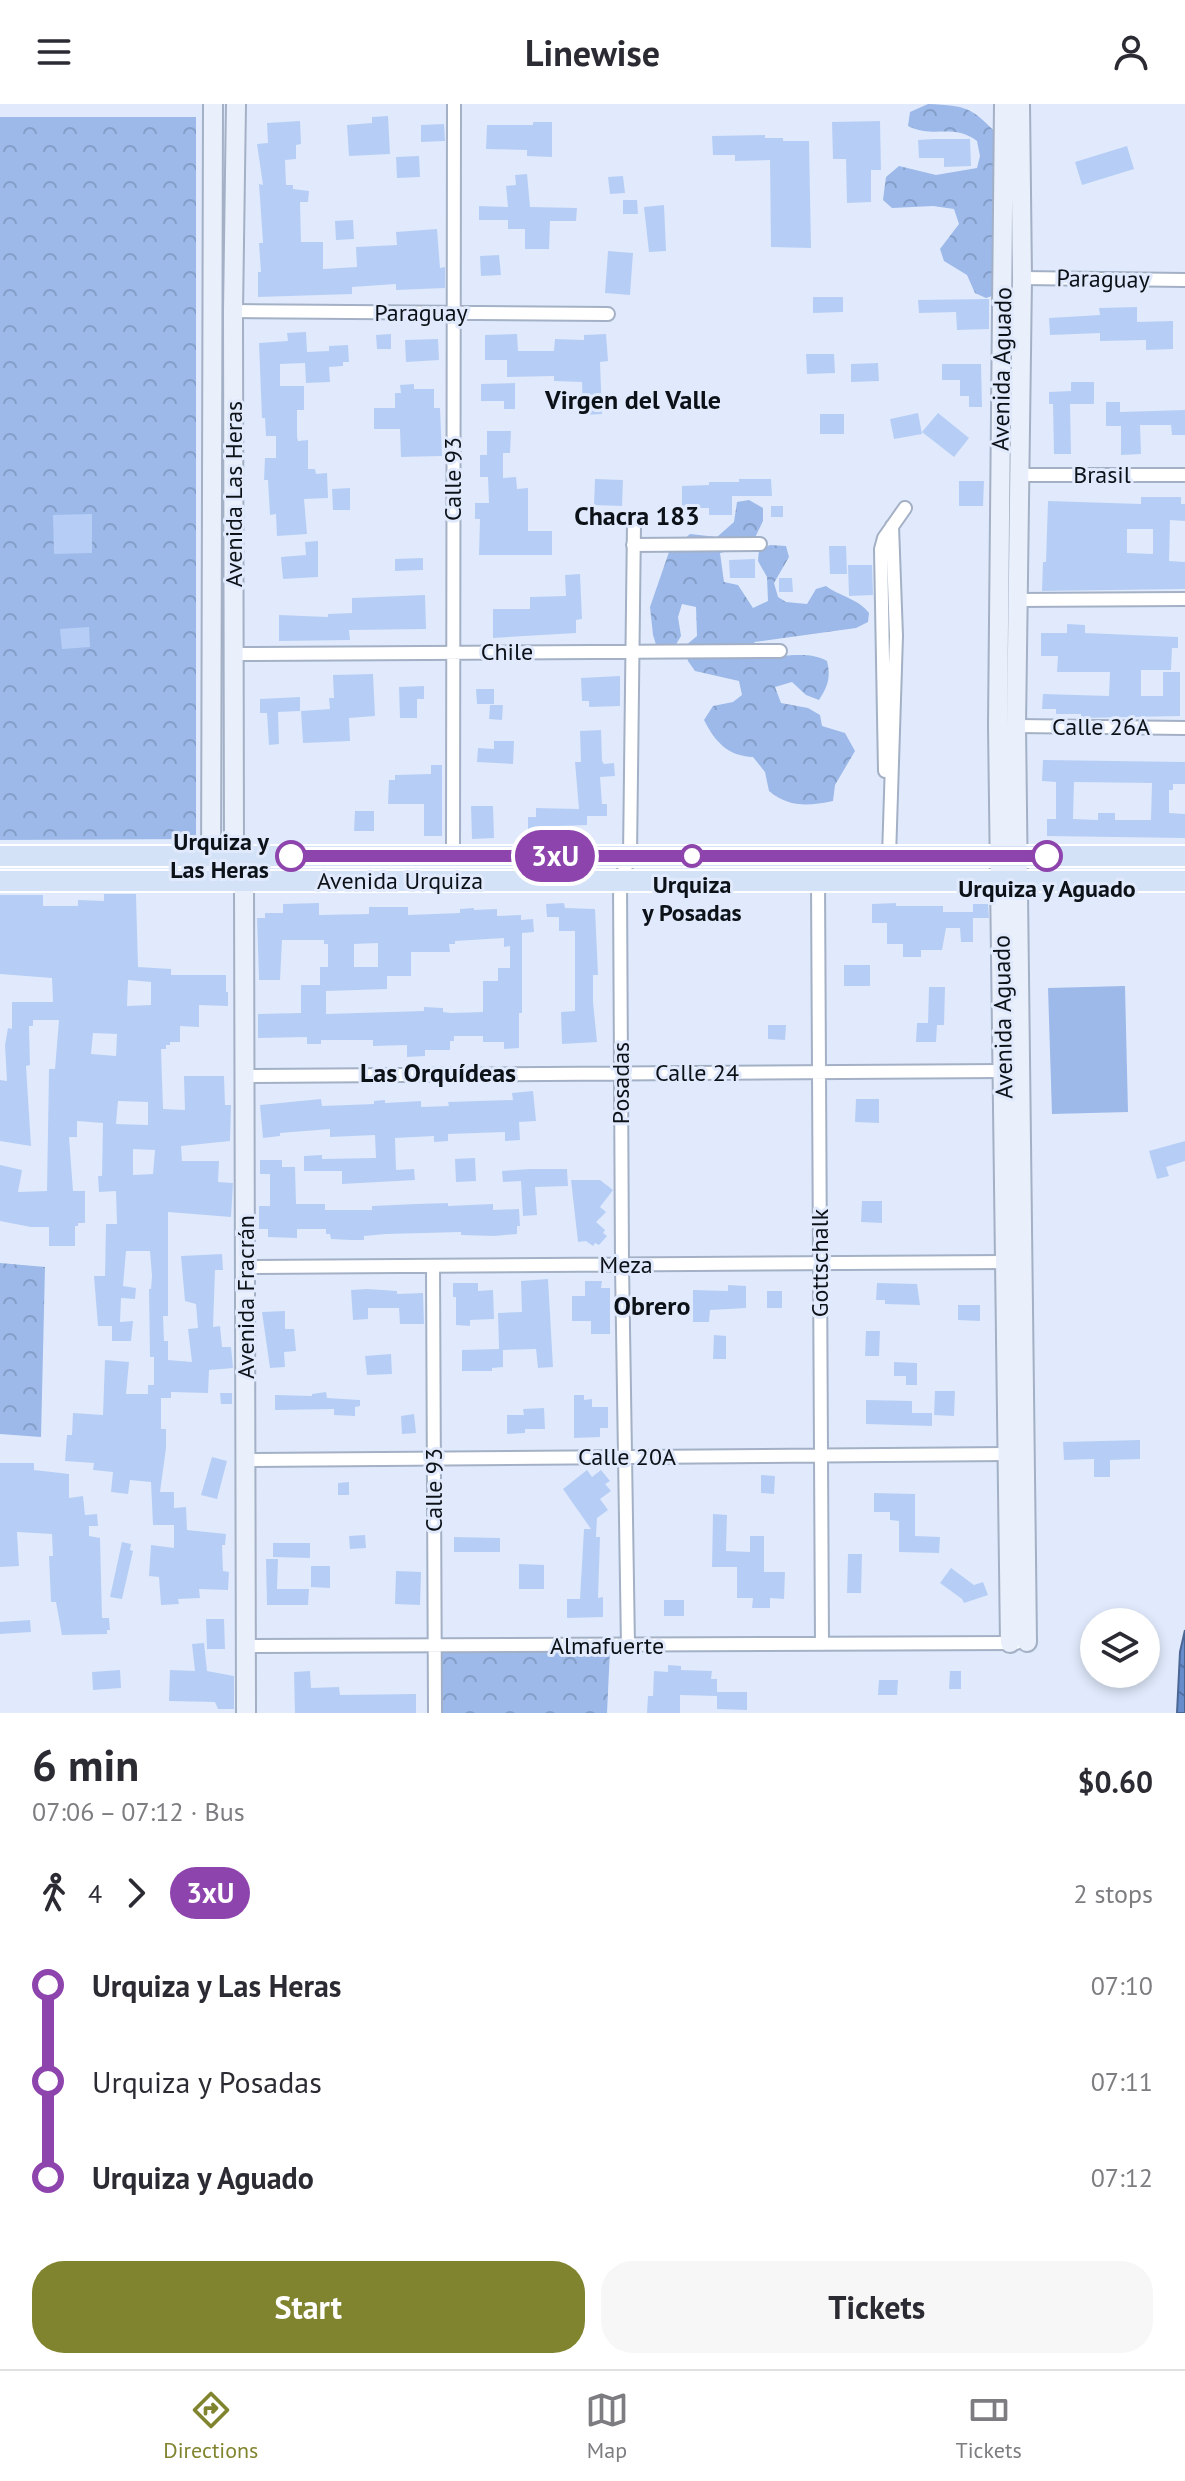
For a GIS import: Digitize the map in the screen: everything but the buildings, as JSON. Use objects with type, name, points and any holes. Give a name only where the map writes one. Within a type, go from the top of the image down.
[{"type":"main road","name":"Avenida Las Heras","points":[[211,881],[213,104]]},
{"type":"main road","name":"Avenida Las Heras","points":[[236,104],[233,311],[234,856],[244,881]]},
{"type":"main road","name":"Avenida Aguado","points":[[1004,104],[998,710],[1009,856]]},
{"type":"main road","name":"Avenida Aguado","points":[[1010,1643],[1009,856],[1016,726],[1022,278],[1020,104]]},
{"type":"main road","name":"Avenida Urquiza","points":[[0,856],[1185,856]]},
{"type":"main road","name":"Avenida Urquiza","points":[[0,881],[1185,881]]},
{"type":"main road","name":"Avenida Fracrán","points":[[244,881],[246,1713]]},
{"type":"main road","name":"Avenida Aguado","points":[[1009,881],[1004,1071],[1010,1643]]},
{"type":"street","name":"Calle 93","points":[[453,855],[454,104]]},
{"type":"street","name":"Paraguay","points":[[1022,278],[1185,280]]},
{"type":"street","name":"Paraguay","points":[[233,311],[608,314]]},
{"type":"street","name":"Brasil","points":[[1019,475],[1185,475]]},
{"type":"street","points":[[889,857],[896,636],[892,526],[905,508]]},
{"type":"street","name":"Posadas","points":[[628,1646],[620,881],[630,856],[634,523]]},
{"type":"street","points":[[633,545],[760,544]]},
{"type":"street","points":[[1016,600],[1185,599]]},
{"type":"street","name":"Chile","points":[[234,654],[780,651]]},
{"type":"street","name":"Calle 26A","points":[[1016,726],[1185,728]]},
{"type":"street","name":"Gottschalk","points":[[818,881],[822,1644]]},
{"type":"street","name":"Calle 24","points":[[245,1076],[1004,1071]]},
{"type":"street","name":"Meza","points":[[246,1267],[1006,1262]]},
{"type":"street","name":"Calle 93","points":[[433,1266],[435,1713]]},
{"type":"street","name":"Calle 20A","points":[[247,1460],[1008,1454]]},
{"type":"street","name":"Almafuerte","points":[[247,1646],[1010,1643]]},
{"type":"green space","points":[[928,104],[952,106],[975,113],[998,135],[1004,292],[986,298],[975,293],[967,275],[944,261],[940,249],[959,224],[954,209],[933,206],[892,208],[883,200],[886,177],[899,166],[936,175],[977,168],[980,156],[977,141],[960,133],[917,130],[908,126],[910,112]]},
{"type":"green space","points":[[0,117],[196,117],[196,839],[0,840]]},
{"type":"green space","points":[[749,500],[763,508],[763,521],[751,546],[720,553],[724,582],[738,585],[753,608],[768,601],[767,577],[758,561],[759,550],[770,545],[786,546],[789,557],[774,583],[778,597],[786,602],[807,604],[816,589],[826,586],[860,604],[869,613],[868,622],[856,628],[754,642],[764,655],[805,655],[827,661],[828,681],[819,700],[806,695],[792,682],[775,687],[781,703],[808,708],[820,715],[822,726],[845,733],[855,751],[835,785],[833,801],[800,804],[777,797],[769,791],[765,772],[753,757],[729,751],[713,735],[704,720],[713,706],[733,702],[742,695],[739,681],[695,671],[688,661],[685,646],[697,636],[696,607],[682,604],[678,617],[681,636],[672,651],[658,651],[653,635],[650,607],[669,552],[690,534],[717,537],[734,522],[737,502]]},
{"type":"green space","points":[[1125,986],[1128,1112],[1052,1114],[1048,988]]},
{"type":"green space","points":[[0,1263],[45,1267],[41,1437],[0,1434]]},
{"type":"green space","points":[[441,1649],[610,1649],[607,1713],[441,1713]]},
{"type":"water","points":[[1185,1630],[1185,1713],[1177,1713],[1180,1652]]},
{"type":"bus line","name":"3xU","points":[[291,856],[1047,856]]},
{"type":"place","name":"Urquiza y Las Heras","points":[[291,856]]},
{"type":"place","name":"Urquiza y Posadas","points":[[692,856]]},
{"type":"place","name":"Urquiza y Aguado","points":[[1047,856]]},
{"type":"district","name":"Virgen del Valle","points":[[633,400]]},
{"type":"district","name":"Chacra 183","points":[[637,516]]},
{"type":"district","name":"Las Orquídeas","points":[[438,1073]]},
{"type":"district","name":"Obrero","points":[[652,1306]]}]
